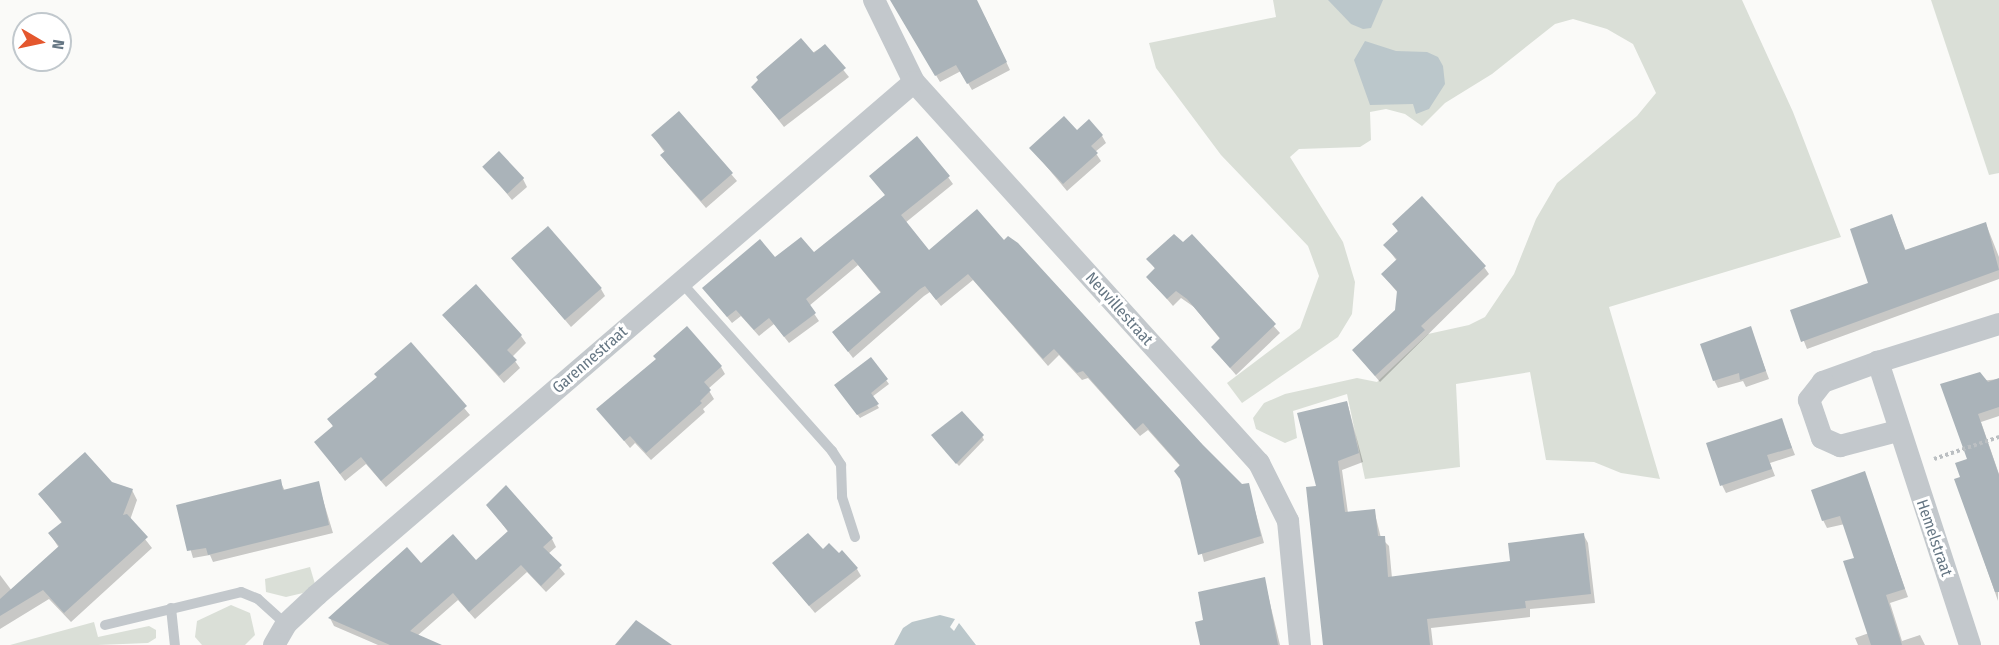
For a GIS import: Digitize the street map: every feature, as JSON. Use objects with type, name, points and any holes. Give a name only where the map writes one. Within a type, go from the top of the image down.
[{"type":"street","name":"Neuvillestraat","points":[[874,0],[914,82],[1259,463],[1288,521],[1300,645]]},
{"type":"street","name":"Garennestraat","points":[[274,645],[286,624],[914,82]]},
{"type":"street","points":[[1897,431],[1840,446],[1822,438],[1809,400],[1823,382],[1999,324]]},
{"type":"street","name":"Hemelstraat","points":[[1878,362],[1897,431],[1970,645]]},
{"type":"lane","points":[[681,282],[842,465],[842,497],[855,537]]},
{"type":"lane","points":[[105,625],[241,592],[258,598],[286,624]]},
{"type":"lane","points":[[171,608],[175,645]]},
{"type":"path","points":[[1910,467],[1999,436]]},
{"type":"shaded area","points":[[1273,0],[1742,0],[1793,112],[1841,237],[1609,307],[1660,479],[1621,473],[1594,462],[1546,460],[1530,372],[1456,384],[1460,467],[1365,479],[1347,394],[1293,411],[1297,438],[1285,443],[1256,429],[1253,418],[1264,403],[1285,394],[1357,378],[1377,382],[1428,334],[1469,325],[1485,317],[1514,274],[1536,219],[1557,183],[1637,116],[1656,93],[1633,44],[1607,29],[1573,19],[1555,24],[1492,74],[1445,103],[1422,126],[1405,114],[1386,109],[1370,112],[1371,140],[1360,147],[1299,149],[1290,157],[1343,242],[1355,282],[1352,314],[1338,337],[1242,403],[1227,383],[1300,328],[1319,276],[1308,246],[1221,155],[1156,68],[1149,43],[1276,17]]},
{"type":"shaded area","points":[[1328,0],[1383,0],[1371,28],[1363,29],[1351,24]]},
{"type":"shaded area","points":[[1931,0],[1999,0],[1999,173],[1989,175]]},
{"type":"shaded area","points":[[1365,41],[1396,51],[1427,52],[1438,57],[1443,66],[1445,84],[1429,109],[1416,114],[1413,104],[1370,105],[1354,60]]},
{"type":"shaded area","points":[[310,567],[315,584],[303,593],[286,597],[266,592],[265,579]]},
{"type":"shaded area","points":[[231,605],[250,613],[255,635],[245,645],[202,645],[195,637],[197,621]]},
{"type":"shaded area","points":[[940,615],[955,619],[950,627],[954,631],[959,623],[976,645],[894,645],[903,628],[912,622]]},
{"type":"shaded area","points":[[94,622],[98,637],[149,626],[156,630],[156,638],[148,643],[10,645]]},
{"type":"building","points":[[890,0],[977,0],[1007,62],[967,84],[956,65],[935,76]]},
{"type":"building","points":[[801,38],[814,53],[825,44],[846,68],[779,120],[751,87],[758,80],[756,77]]},
{"type":"building","points":[[679,111],[733,173],[701,201],[660,155],[665,151],[651,135]]},
{"type":"building","points":[[1064,116],[1077,130],[1089,119],[1103,135],[1091,146],[1098,153],[1063,184],[1029,148]]},
{"type":"building","points":[[917,136],[950,176],[901,215],[929,250],[977,209],[1004,240],[1008,236],[1018,243],[1203,445],[1242,484],[1249,483],[1261,536],[1198,555],[1180,479],[1174,471],[1180,465],[1143,423],[1135,430],[1083,371],[1077,373],[1054,349],[1043,359],[968,274],[936,300],[925,286],[920,289],[848,352],[832,332],[881,292],[853,259],[806,299],[816,313],[784,337],[769,318],[754,330],[736,310],[727,317],[702,288],[760,239],[775,257],[801,237],[814,252],[885,195],[869,176]]},
{"type":"building","points":[[499,151],[524,178],[507,194],[482,167]]},
{"type":"building","points":[[1422,196],[1486,266],[1421,326],[1425,330],[1375,376],[1352,350],[1395,310],[1397,291],[1381,274],[1397,259],[1383,245],[1398,231],[1392,224]]},
{"type":"building","points":[[1892,214],[1905,250],[1986,222],[1999,270],[1801,342],[1790,310],[1868,283],[1850,229]]},
{"type":"building","points":[[548,226],[602,288],[565,320],[511,258]]},
{"type":"building","points":[[1174,234],[1183,242],[1192,234],[1276,324],[1230,368],[1211,347],[1220,338],[1187,299],[1176,291],[1167,299],[1146,277],[1155,268],[1146,259]]},
{"type":"building","points":[[476,284],[522,335],[507,350],[517,360],[499,376],[442,315]]},
{"type":"building","points":[[687,326],[722,366],[704,382],[711,390],[700,401],[702,403],[646,453],[630,436],[624,441],[596,409],[656,359],[653,356]]},
{"type":"building","points":[[1751,326],[1766,371],[1740,380],[1739,373],[1713,381],[1700,344]]},
{"type":"building","points":[[411,342],[467,406],[381,481],[361,457],[340,474],[314,442],[333,426],[327,419],[377,377],[374,374]]},
{"type":"building","points":[[871,357],[888,379],[871,393],[879,404],[857,415],[834,385]]},
{"type":"building","points":[[1980,372],[1988,382],[1999,378],[1999,407],[1978,414],[1999,475],[1999,592],[1995,592],[1954,479],[1960,477],[1955,463],[1967,459],[1940,384]]},
{"type":"building","points":[[1347,401],[1359,453],[1338,461],[1345,512],[1375,509],[1378,536],[1385,536],[1388,577],[1510,561],[1508,543],[1584,533],[1591,594],[1525,601],[1526,608],[1427,619],[1430,645],[1323,645],[1306,487],[1316,486],[1297,413]]},
{"type":"building","points":[[962,411],[984,435],[956,464],[931,435]]},
{"type":"building","points":[[1782,418],[1792,448],[1767,455],[1772,469],[1720,486],[1706,443]]},
{"type":"building","points":[[85,452],[112,482],[133,489],[123,515],[127,514],[148,537],[64,613],[43,590],[0,616],[0,599],[59,546],[48,533],[62,522],[38,494]]},
{"type":"building","points":[[1865,471],[1905,589],[1886,595],[1902,645],[1871,645],[1843,561],[1854,558],[1840,516],[1822,521],[1811,490]]},
{"type":"building","points":[[281,479],[283,490],[319,481],[329,525],[208,555],[206,548],[187,551],[176,505]]},
{"type":"building","points":[[506,485],[553,538],[543,547],[562,565],[541,586],[521,565],[469,612],[453,593],[410,631],[442,645],[390,645],[328,618],[407,547],[421,563],[453,534],[476,560],[508,531],[486,505]]},
{"type":"building","points":[[808,533],[823,549],[829,543],[839,553],[842,550],[858,568],[809,606],[772,563]]},
{"type":"building","points":[[1265,577],[1278,645],[1200,645],[1195,622],[1203,620],[1198,592]]},
{"type":"building","points":[[636,620],[672,645],[615,645]]}]
